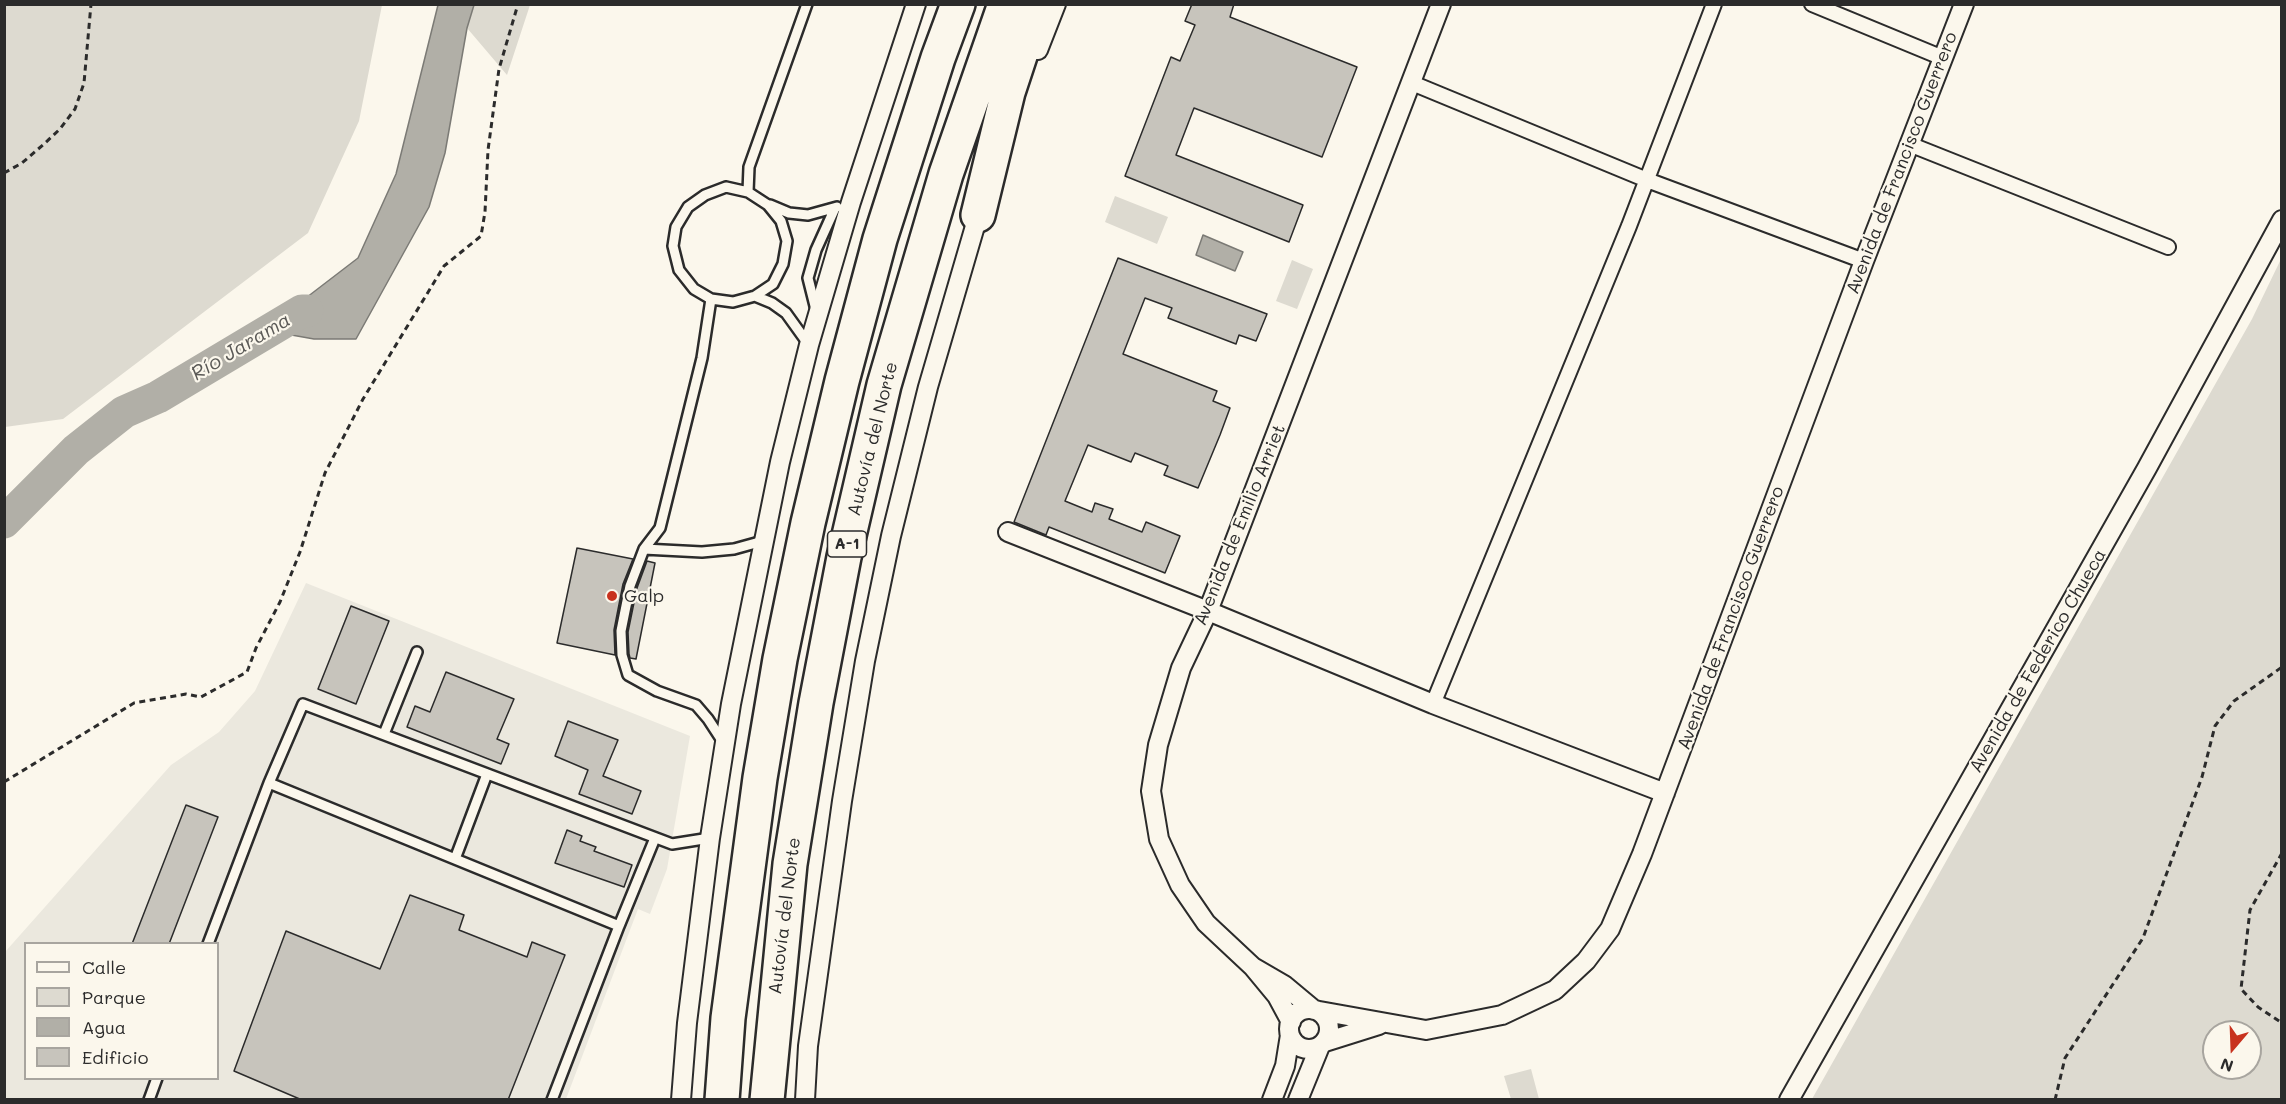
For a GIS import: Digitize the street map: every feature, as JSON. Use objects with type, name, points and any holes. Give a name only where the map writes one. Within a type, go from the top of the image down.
[{"type":"highway","name":"A-1","points":[[722,1100],[730,1006],[760,778],[780,659],[808,523],[842,381],[880,238],[938,58],[958,4]]},
{"type":"highway","name":"Autovía del Norte","points":[[767,1100],[790,864],[816,703],[844,558],[884,385],[946,174],[1005,4]]},
{"type":"highway","points":[[978,215],[1008,92],[1036,4]]},
{"type":"street","points":[[681,1100],[687,1023],[710,838],[763,541],[843,205],[916,4]]},
{"type":"street","points":[[805,1100],[808,1046],[842,801],[865,661],[889,547],[928,387],[978,215],[1056,4]]},
{"type":"street","name":"Avenida de Emilio Arriet","points":[[1291,1028],[1277,996],[1253,967],[1206,923],[1180,885],[1160,839],[1151,791],[1158,745],[1181,668],[1208,611],[1441,4]]},
{"type":"street","points":[[1433,704],[1647,180],[1714,4]]},
{"type":"street","points":[[1812,4],[1943,58]]},
{"type":"street","name":"Avenida de Francisco Guerrero","points":[[1323,1044],[1384,1024],[1426,1030],[1502,1015],[1554,990],[1586,961],[1610,929],[1642,854],[1864,261],[1964,4]]},
{"type":"street","points":[[1412,83],[1647,180],[1864,261]]},
{"type":"street","points":[[1909,144],[2168,247]]},
{"type":"street","name":"Avenida de Federico Chueca","points":[[1789,1100],[2147,468],[2282,220]]},
{"type":"street","points":[[1008,532],[1433,704],[1665,793]]},
{"type":"street","points":[[816,1100],[823,940]]},
{"type":"street","points":[[1253,967],[1284,985],[1320,1013],[1328,1023],[1328,1036],[1299,1100]]},
{"type":"street","points":[[1272,1100],[1285,1065],[1291,1028],[1296,1014],[1314,1010],[1384,1024]]},
{"type":"street","points":[[1291,1028],[1295,1044],[1301,1048],[1307,1050],[1323,1044]]},
{"type":"lane","points":[[748,192],[749,167],[807,4]]},
{"type":"lane","points":[[768,205],[781,221],[787,241],[783,264],[773,284],[755,296],[733,302],[711,299],[694,288],[679,270],[673,246],[676,227],[688,207],[705,195],[726,187],[748,192],[768,205],[789,213],[808,215],[843,205]]},
{"type":"lane","points":[[755,296],[772,303],[786,313],[809,345]]},
{"type":"lane","points":[[711,299],[702,358],[660,528],[644,549],[630,586],[621,631],[622,655],[628,675],[657,691],[696,705],[708,718],[725,744]]},
{"type":"lane","points":[[644,549],[702,552],[734,549],[763,541]]},
{"type":"lane","points":[[384,734],[417,652]]},
{"type":"lane","points":[[209,942],[269,783],[303,704],[672,844],[710,838]]},
{"type":"lane","points":[[455,859],[487,774]]},
{"type":"lane","points":[[269,783],[619,926]]},
{"type":"lane","points":[[552,1100],[655,838]]},
{"type":"lane","points":[[149,1100],[156,1080]]},
{"type":"path","points":[[4,173],[22,163],[44,144],[60,129],[75,109],[84,83],[91,4]]},
{"type":"path","points":[[4,782],[134,703],[186,694],[201,697],[247,672],[256,648],[280,602],[300,552],[325,473],[363,399],[444,266],[481,236],[485,212],[488,150],[499,69],[518,4]]},
{"type":"path","points":[[2055,1100],[2066,1058],[2143,938],[2202,777],[2215,726],[2234,701],[2282,667]]},
{"type":"path","points":[[2282,853],[2250,910],[2241,989],[2258,1007],[2282,1023]]},
{"type":"shaded area","points":[[306,583],[690,736],[667,869],[650,914],[638,909],[566,1099],[5,1100],[5,952],[171,765],[219,732],[255,691]]},
{"type":"green space","points":[[4,5],[382,5],[359,121],[308,233],[63,419],[5,427]]},
{"type":"green space","points":[[474,5],[530,5],[507,75],[467,28]]},
{"type":"green space","points":[[1115,196],[1168,217],[1157,244],[1105,222]]},
{"type":"green space","points":[[2281,259],[2281,1099],[1812,1099],[2252,319]]},
{"type":"green space","points":[[1292,260],[1313,269],[1297,309],[1276,301]]},
{"type":"green space","points":[[1531,1069],[1539,1099],[1511,1099],[1504,1076]]},
{"type":"water","points":[[438,5],[474,5],[467,28],[445,153],[429,207],[356,339],[314,339],[269,331],[274,316],[298,304],[358,258],[396,174]]},
{"type":"water","points":[[1203,235],[1243,252],[1235,271],[1196,255]]},
{"type":"building","points":[[1192,4],[1234,4],[1230,17],[1357,67],[1322,157],[1194,108],[1176,155],[1303,205],[1289,242],[1125,176],[1171,57],[1180,61],[1195,25],[1185,21]]},
{"type":"building","points":[[1118,258],[1267,314],[1256,341],[1239,335],[1236,344],[1168,318],[1172,308],[1145,298],[1123,354],[1217,391],[1213,401],[1230,408],[1220,435],[1198,488],[1164,475],[1168,466],[1135,453],[1131,462],[1088,445],[1065,501],[1092,512],[1095,503],[1113,509],[1109,519],[1142,532],[1146,522],[1180,536],[1165,573],[1049,527],[1046,535],[1014,522]]},
{"type":"building","points":[[577,548],[633,559],[623,584],[614,630],[615,655],[557,643]]},
{"type":"building","points":[[647,561],[655,563],[636,659],[630,658],[628,632],[637,588]]},
{"type":"building","points":[[351,606],[389,621],[356,704],[318,689]]},
{"type":"building","points":[[446,672],[514,699],[497,739],[509,744],[501,764],[407,727],[415,706],[430,712]]},
{"type":"building","points":[[568,721],[618,740],[603,776],[641,791],[632,814],[579,794],[588,770],[555,756]]},
{"type":"building","points":[[186,805],[218,817],[170,942],[133,942]]},
{"type":"building","points":[[567,830],[582,836],[580,841],[596,847],[594,851],[632,865],[624,887],[555,863]]},
{"type":"building","points":[[410,895],[464,915],[459,930],[527,957],[532,942],[565,955],[508,1100],[302,1100],[234,1071],[286,931],[380,969]]},
{"type":"waterway","name":"Río Jarama","points":[[4,522],[76,450],[124,412],[158,397],[302,311],[307,311]]},
{"type":"place","name":"Galp","points":[[612,596]]}]
